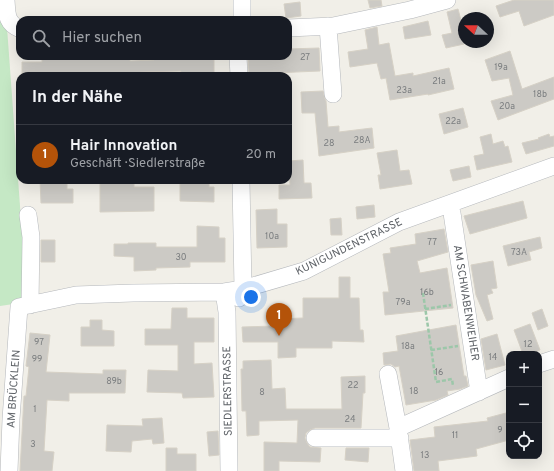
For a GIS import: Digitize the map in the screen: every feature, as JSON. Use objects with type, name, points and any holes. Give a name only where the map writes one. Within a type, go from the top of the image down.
[{"type":"street","points":[[6,0],[7,19],[16,27]]},
{"type":"street","points":[[242,0],[242,16]]},
{"type":"street","points":[[292,28],[328,26],[410,10],[447,0]]},
{"type":"street","points":[[328,26],[333,94]]},
{"type":"street","points":[[238,60],[239,72]]},
{"type":"street","name":"KUNIGUNDENSTRASSE","points":[[24,306],[76,295],[224,292],[244,289],[304,271],[399,222],[554,166]]},
{"type":"street","points":[[228,312],[244,289],[241,184]]},
{"type":"street","name":"AM SCHWABENWEIHER","points":[[452,214],[479,392]]},
{"type":"street","name":"AM BRÜCKLEIN","points":[[9,471],[11,419],[31,237],[28,215]]},
{"type":"street","name":"SIEDLERSTRASSE","points":[[224,292],[228,312],[229,471]]},
{"type":"street","points":[[542,363],[554,359]]},
{"type":"street","points":[[388,374],[399,433],[404,471]]},
{"type":"street","points":[[315,438],[399,433],[455,402],[506,379]]},
{"type":"path","points":[[423,293],[436,382],[452,379],[455,402]]},
{"type":"path","points":[[425,309],[466,302]]},
{"type":"path","points":[[431,350],[472,344]]},
{"type":"green space","points":[[0,0],[5,0],[16,151],[16,184],[18,184],[27,302],[0,306]]},
{"type":"building","points":[[368,0],[381,0],[382,6],[370,8]]},
{"type":"building","points":[[514,0],[554,0],[554,15],[524,26],[519,11],[500,17],[496,6]]},
{"type":"building","points":[[300,2],[301,16],[286,16],[284,4]]},
{"type":"building","points":[[458,9],[458,45],[446,48],[442,35],[452,33],[447,12]]},
{"type":"building","points":[[428,21],[431,35],[405,39],[403,27]]},
{"type":"building","points":[[377,27],[379,45],[389,43],[395,76],[413,73],[413,76],[449,68],[454,89],[428,95],[390,100],[386,78],[381,79],[377,63],[350,67],[348,52],[368,49],[365,30]]},
{"type":"building","points":[[319,48],[320,71],[249,72],[248,60],[292,60],[292,49]]},
{"type":"building","points":[[510,51],[522,89],[554,77],[554,99],[498,120],[491,101],[513,95],[509,78],[492,81],[485,60]]},
{"type":"building","points":[[42,60],[214,60],[214,72],[22,72],[22,62],[42,62]]},
{"type":"building","points":[[323,91],[326,101],[328,127],[339,126],[339,132],[372,128],[374,148],[319,156],[315,113],[302,113],[301,92]]},
{"type":"building","points":[[463,108],[468,127],[444,134],[439,114]]},
{"type":"building","points":[[491,134],[493,144],[503,141],[505,147],[508,146],[512,162],[477,170],[474,156],[484,154],[480,137]]},
{"type":"building","points":[[549,134],[550,137],[554,136],[554,146],[526,154],[522,143],[539,139],[538,138]]},
{"type":"building","points":[[397,150],[400,171],[409,170],[412,184],[380,189],[378,175],[381,175],[377,153]]},
{"type":"building","points":[[303,160],[304,183],[311,183],[312,198],[279,199],[279,185],[292,184],[292,161]]},
{"type":"building","points":[[469,166],[471,177],[453,181],[450,170]]},
{"type":"building","points":[[40,184],[67,184],[67,189],[73,189],[73,203],[41,203]]},
{"type":"building","points":[[100,184],[134,184],[134,187],[154,187],[154,211],[100,212]]},
{"type":"building","points":[[180,184],[209,184],[209,187],[214,187],[214,202],[180,201]]},
{"type":"building","points":[[523,201],[527,218],[470,234],[464,216]]},
{"type":"building","points":[[374,205],[375,217],[357,219],[356,207]]},
{"type":"building","points":[[277,209],[277,224],[287,224],[287,247],[257,248],[256,210]]},
{"type":"building","points":[[341,218],[342,235],[331,235],[330,219]]},
{"type":"building","points":[[197,226],[219,227],[219,238],[225,238],[225,262],[190,262],[190,267],[156,268],[156,270],[134,271],[134,257],[114,256],[114,244],[156,243],[156,247],[197,247]]},
{"type":"building","points":[[444,229],[448,252],[417,261],[420,273],[447,268],[453,308],[385,315],[383,292],[389,292],[383,254],[391,253],[390,248],[416,244],[415,234]]},
{"type":"building","points":[[540,237],[542,248],[529,252],[531,260],[508,266],[503,246]]},
{"type":"building","points":[[41,240],[55,240],[55,262],[41,262]]},
{"type":"building","points":[[493,261],[497,288],[491,289],[493,293],[487,295],[493,319],[487,321],[476,295],[471,265]]},
{"type":"building","points":[[339,277],[350,277],[350,298],[359,298],[360,330],[363,330],[364,342],[332,341],[332,348],[296,348],[296,357],[278,358],[278,342],[243,342],[242,327],[274,326],[275,319],[303,318],[303,298],[339,298]]},
{"type":"building","points":[[172,308],[187,308],[187,318],[214,318],[214,342],[194,342],[194,364],[212,363],[214,397],[183,398],[182,393],[147,392],[148,370],[178,371],[178,345],[145,345],[145,329],[171,329]]},
{"type":"building","points":[[542,309],[548,326],[538,330],[532,313]]},
{"type":"building","points":[[90,320],[102,320],[102,330],[114,331],[114,346],[81,346],[81,327],[90,327]]},
{"type":"building","points":[[530,324],[540,350],[522,351],[514,330]]},
{"type":"building","points":[[456,325],[464,376],[466,376],[468,386],[447,391],[448,395],[436,400],[406,405],[399,366],[395,367],[391,364],[384,365],[383,353],[398,351],[396,336]]},
{"type":"building","points":[[30,333],[50,335],[46,372],[103,374],[103,370],[126,370],[125,393],[69,393],[69,401],[47,400],[44,451],[54,452],[52,471],[20,471],[24,396],[26,396],[29,367],[26,366]]},
{"type":"building","points":[[497,334],[505,365],[486,370],[481,339]]},
{"type":"building","points":[[271,360],[272,389],[285,388],[286,409],[342,409],[341,377],[365,376],[365,393],[363,393],[361,428],[315,428],[306,433],[305,438],[310,447],[321,448],[320,462],[279,461],[279,471],[264,471],[264,442],[297,443],[298,420],[259,421],[259,435],[247,436],[246,411],[242,411],[241,369],[243,369],[243,361]]},
{"type":"building","points":[[506,413],[506,441],[476,449],[477,456],[438,461],[439,471],[414,471],[410,440],[435,437],[434,427],[488,421],[487,418]]},
{"type":"building","points":[[162,418],[164,443],[153,444],[152,439],[132,441],[131,452],[106,451],[107,425],[143,426],[142,419]]},
{"type":"building","points":[[218,431],[219,455],[209,456],[207,432]]},
{"type":"building","points":[[166,448],[177,448],[177,454],[196,454],[196,471],[166,471]]},
{"type":"building","points":[[346,448],[369,448],[368,462],[345,460]]},
{"type":"place","name":"Hair Innovation","points":[[279,336]]}]
